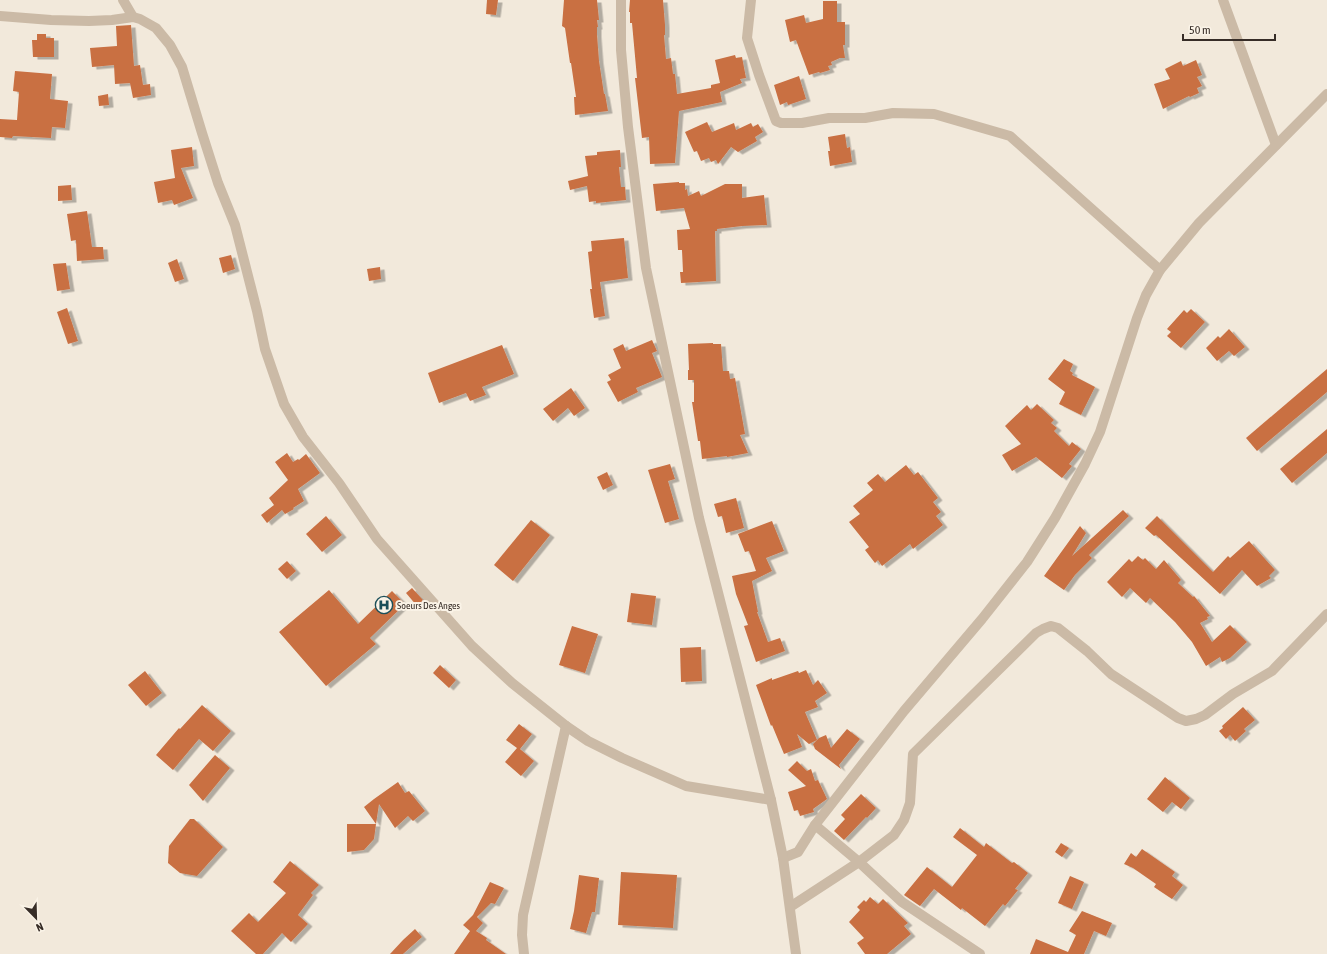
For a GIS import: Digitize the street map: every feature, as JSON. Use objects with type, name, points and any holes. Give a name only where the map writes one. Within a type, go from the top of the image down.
[{"type":"street","points":[[123,0],[133,17]]},
{"type":"street","points":[[621,0],[621,50],[628,127],[646,268],[699,518],[771,800],[783,858],[796,954]]},
{"type":"street","points":[[751,0],[747,38],[776,121],[781,123],[802,123],[829,118],[865,118],[893,113],[934,114],[1010,136],[1160,270]]},
{"type":"street","points":[[1223,0],[1276,145]]},
{"type":"street","points":[[0,16],[89,21],[133,17],[149,23],[159,31],[170,45],[182,68],[216,176],[235,225],[265,349],[284,404],[303,437],[339,483],[377,539],[472,646],[512,683],[566,726],[595,744],[622,758],[686,786],[771,800]]},
{"type":"street","points":[[783,858],[798,852],[815,825],[904,712],[987,614],[1026,562],[1055,518],[1085,464],[1100,432],[1137,318],[1146,295],[1160,270],[1199,222],[1327,94]]},
{"type":"street","points":[[790,907],[859,862],[894,835],[904,820],[910,803],[913,754],[1036,633],[1043,629],[1050,626],[1058,628],[1087,651],[1111,674],[1178,718],[1186,721],[1205,715],[1247,685],[1261,678],[1272,670],[1327,614]]},
{"type":"street","points":[[524,954],[522,935],[523,915],[566,726]]},
{"type":"street","points":[[815,825],[859,862],[902,902],[980,954]]},
{"type":"building","points":[[487,0],[498,0],[496,15],[486,14]]},
{"type":"building","points":[[564,0],[597,0],[599,20],[597,20],[597,35],[599,61],[608,111],[575,115],[574,97],[576,97],[565,28],[562,26]]},
{"type":"building","points":[[630,0],[663,0],[666,59],[671,58],[673,74],[675,74],[677,94],[711,88],[711,85],[720,83],[715,60],[735,55],[736,58],[742,57],[746,78],[740,79],[742,83],[720,92],[722,102],[679,111],[675,163],[650,164],[649,137],[642,138],[635,78],[637,78],[632,23],[630,23],[629,12]]},
{"type":"building","points":[[823,1],[837,1],[837,22],[845,22],[845,45],[843,45],[845,58],[840,58],[831,62],[832,65],[828,66],[830,70],[809,75],[796,40],[790,42],[785,20],[804,15],[806,23],[823,19]]},
{"type":"building","points":[[131,25],[134,66],[140,65],[143,85],[150,84],[151,95],[133,98],[130,83],[115,84],[114,65],[92,67],[90,48],[117,46],[116,26]]},
{"type":"building","points":[[37,34],[46,34],[46,38],[54,38],[54,57],[33,57],[32,40],[37,40]]},
{"type":"building","points":[[1196,60],[1202,75],[1197,77],[1202,86],[1197,88],[1199,93],[1190,97],[1189,96],[1163,109],[1154,84],[1170,79],[1165,69],[1181,61],[1183,66]]},
{"type":"building","points":[[15,71],[52,74],[50,99],[68,101],[65,128],[52,127],[51,138],[13,136],[12,138],[0,137],[0,119],[17,120],[19,92],[13,91]]},
{"type":"building","points":[[799,76],[806,99],[788,105],[787,102],[780,105],[774,85]]},
{"type":"building","points":[[108,94],[109,105],[99,106],[98,96]]},
{"type":"building","points":[[707,122],[712,132],[734,123],[736,130],[751,123],[753,127],[758,124],[763,132],[755,137],[757,141],[738,152],[731,147],[718,164],[716,160],[711,162],[709,158],[701,161],[697,151],[694,152],[685,132]]},
{"type":"building","points":[[845,134],[847,148],[850,147],[852,162],[830,166],[828,137]]},
{"type":"building","points":[[192,147],[194,166],[181,168],[193,198],[174,205],[172,200],[158,203],[154,182],[175,178],[171,150]]},
{"type":"building","points":[[620,150],[621,167],[619,167],[621,187],[625,187],[626,200],[596,203],[596,201],[589,202],[587,186],[570,190],[568,181],[588,176],[585,156],[597,155],[597,152]]},
{"type":"building","points":[[685,183],[685,190],[687,189],[688,196],[699,191],[701,196],[725,184],[742,184],[742,198],[764,195],[767,225],[742,226],[717,229],[717,231],[715,231],[716,281],[681,283],[680,272],[683,272],[682,250],[678,250],[677,230],[690,229],[684,208],[656,211],[653,184]]},
{"type":"building","points":[[71,185],[72,200],[58,201],[58,186]]},
{"type":"building","points":[[87,211],[92,247],[103,247],[104,259],[77,261],[76,240],[71,241],[67,214]]},
{"type":"building","points":[[624,238],[628,278],[600,282],[605,316],[594,318],[590,289],[592,289],[588,252],[592,251],[591,241]]},
{"type":"building","points":[[231,255],[235,269],[223,273],[219,258]]},
{"type":"building","points":[[177,259],[184,279],[175,282],[168,263]]},
{"type":"building","points":[[66,263],[70,289],[57,291],[53,264]]},
{"type":"building","points":[[380,267],[381,279],[369,281],[367,269]]},
{"type":"building","points":[[67,308],[78,341],[68,344],[57,312]]},
{"type":"building","points":[[1191,309],[1205,322],[1181,348],[1167,336],[1171,332],[1167,329],[1184,310],[1187,313]]},
{"type":"building","points":[[1229,329],[1245,347],[1234,356],[1229,351],[1217,361],[1206,348],[1218,336],[1220,338]]},
{"type":"building","points":[[652,340],[657,351],[652,353],[662,377],[636,388],[638,392],[618,402],[607,382],[611,380],[608,375],[621,368],[613,349],[623,344],[626,351]]},
{"type":"building","points":[[688,344],[721,344],[723,371],[729,371],[730,379],[735,378],[745,434],[740,435],[748,453],[727,457],[702,459],[692,402],[694,402],[694,380],[688,380]]},
{"type":"building","points":[[502,345],[514,374],[482,387],[486,395],[470,401],[466,393],[439,403],[428,373]]},
{"type":"building","points":[[1064,359],[1073,364],[1070,371],[1073,373],[1072,375],[1095,387],[1081,415],[1059,404],[1065,392],[1048,379]]},
{"type":"building","points":[[1327,369],[1327,392],[1257,451],[1246,438]]},
{"type":"building","points":[[571,388],[585,408],[574,416],[568,408],[553,421],[543,409]]},
{"type":"building","points":[[1037,404],[1054,420],[1051,423],[1057,428],[1054,431],[1069,446],[1072,442],[1081,449],[1069,464],[1072,466],[1062,478],[1036,457],[1012,471],[1002,455],[1021,444],[1005,426],[1027,405],[1031,410]]},
{"type":"building","points":[[1327,429],[1327,453],[1292,483],[1280,469]]},
{"type":"building","points":[[287,453],[293,462],[298,459],[299,460],[306,454],[320,473],[298,489],[304,501],[285,514],[282,510],[267,523],[261,515],[274,505],[269,498],[288,480],[275,462]]},
{"type":"building","points":[[670,464],[675,479],[668,481],[679,519],[665,523],[648,470]]},
{"type":"building","points":[[906,465],[914,475],[918,472],[938,498],[933,502],[941,512],[936,516],[943,525],[913,549],[910,544],[882,566],[878,560],[875,563],[865,550],[869,547],[849,522],[860,514],[853,506],[873,490],[867,483],[878,474],[885,482]]},
{"type":"building","points":[[607,472],[613,485],[603,490],[597,477]]},
{"type":"building","points":[[736,498],[744,528],[726,533],[722,516],[718,517],[714,504]]},
{"type":"building","points":[[1123,510],[1129,516],[1089,555],[1092,558],[1075,575],[1064,590],[1044,576],[1080,526],[1086,533],[1072,556]]},
{"type":"building","points":[[326,516],[342,535],[322,552],[306,534]]},
{"type":"building","points":[[1157,516],[1213,572],[1228,556],[1230,558],[1249,541],[1275,570],[1269,576],[1271,578],[1257,586],[1242,570],[1220,594],[1156,535],[1154,536],[1145,528]]},
{"type":"building","points":[[531,520],[550,535],[513,581],[494,565]]},
{"type":"building","points":[[772,521],[784,551],[766,558],[772,571],[752,581],[757,612],[768,642],[780,638],[785,651],[756,662],[744,626],[748,625],[736,594],[732,576],[756,571],[749,551],[745,552],[738,534]]},
{"type":"building","points":[[1138,556],[1143,560],[1145,558],[1156,569],[1164,560],[1181,580],[1178,583],[1193,597],[1194,596],[1210,616],[1207,617],[1208,619],[1200,623],[1212,642],[1230,625],[1247,642],[1230,658],[1222,662],[1220,657],[1206,666],[1192,642],[1175,622],[1150,598],[1146,603],[1130,588],[1122,597],[1107,582],[1129,559],[1132,562]]},
{"type":"building","points":[[287,561],[296,571],[287,579],[278,569]]},
{"type":"building","points":[[412,588],[423,600],[417,606],[406,593]]},
{"type":"building","points":[[329,590],[358,624],[392,591],[405,604],[370,638],[376,644],[326,686],[279,632]]},
{"type":"building","points":[[631,593],[656,596],[652,625],[627,622]]},
{"type":"building","points":[[572,626],[598,634],[585,673],[559,665]]},
{"type":"building","points":[[701,647],[702,681],[681,682],[680,648]]},
{"type":"building","points":[[440,665],[456,680],[449,688],[433,673]]},
{"type":"building","points":[[806,670],[813,685],[818,680],[827,693],[815,701],[818,707],[805,712],[817,740],[809,744],[797,734],[802,747],[784,754],[772,725],[771,726],[756,685],[772,678],[772,680],[798,671],[799,673]]},
{"type":"building","points":[[145,671],[162,693],[146,706],[128,685]]},
{"type":"building","points":[[202,705],[231,731],[213,751],[199,739],[173,770],[156,755],[179,728],[180,729]]},
{"type":"building","points":[[1243,707],[1255,720],[1244,729],[1246,731],[1235,741],[1230,735],[1226,739],[1219,731],[1223,728],[1222,726]]},
{"type":"building","points":[[519,724],[532,734],[520,749],[534,761],[521,776],[505,762],[517,748],[506,740]]},
{"type":"building","points":[[847,729],[860,739],[839,765],[841,769],[815,749],[813,744],[819,738],[826,735],[831,748]]},
{"type":"building","points":[[215,755],[230,768],[203,801],[189,785]]},
{"type":"building","points":[[797,761],[807,771],[811,769],[815,781],[818,780],[827,799],[813,809],[814,812],[800,816],[798,810],[794,811],[788,792],[806,786],[788,770]]},
{"type":"building","points":[[1165,777],[1190,798],[1181,809],[1172,802],[1163,812],[1147,799]]},
{"type":"building","points":[[398,782],[405,793],[409,791],[425,811],[413,821],[408,816],[395,828],[379,804],[376,824],[364,807]]},
{"type":"building","points":[[861,794],[876,808],[844,840],[834,831],[845,819],[841,815]]},
{"type":"building","points":[[190,819],[194,819],[223,847],[197,876],[180,873],[168,863],[169,846]]},
{"type":"building","points":[[347,824],[376,824],[374,839],[364,850],[347,852]]},
{"type":"building","points":[[960,828],[984,847],[986,843],[1028,873],[1015,889],[1018,890],[1005,906],[1003,904],[985,926],[934,889],[920,906],[904,895],[927,867],[952,887],[977,855],[953,837]]},
{"type":"building","points":[[1061,843],[1069,848],[1062,857],[1055,852]]},
{"type":"building","points":[[1142,849],[1175,872],[1172,876],[1183,885],[1172,899],[1154,887],[1156,884],[1133,868],[1124,864],[1131,853],[1136,857]]},
{"type":"building","points":[[290,861],[319,885],[311,893],[313,895],[298,915],[308,924],[291,942],[282,933],[263,954],[256,954],[231,931],[249,913],[258,922],[286,893],[273,882]]},
{"type":"building","points":[[621,872],[677,875],[673,928],[618,925]]},
{"type":"building","points":[[579,875],[599,878],[595,912],[592,912],[586,933],[570,929]]},
{"type":"building","points":[[1070,876],[1084,882],[1072,909],[1058,903]]},
{"type":"building","points":[[490,882],[504,888],[495,904],[491,903],[477,917],[483,923],[476,931],[506,954],[454,954],[470,931],[463,925],[473,915]]},
{"type":"building","points":[[870,897],[878,904],[883,899],[908,923],[904,926],[911,934],[887,954],[865,954],[857,943],[864,938],[849,922],[860,910],[857,907],[864,900],[866,902]]},
{"type":"building","points":[[1082,911],[1112,923],[1106,936],[1094,931],[1084,954],[1030,954],[1036,939],[1068,952],[1076,935],[1069,931]]},
{"type":"building","points":[[415,929],[422,937],[403,954],[390,954],[403,940]]},
{"type":"place","name":"Soeurs Des Anges","points":[[384,605]]}]
